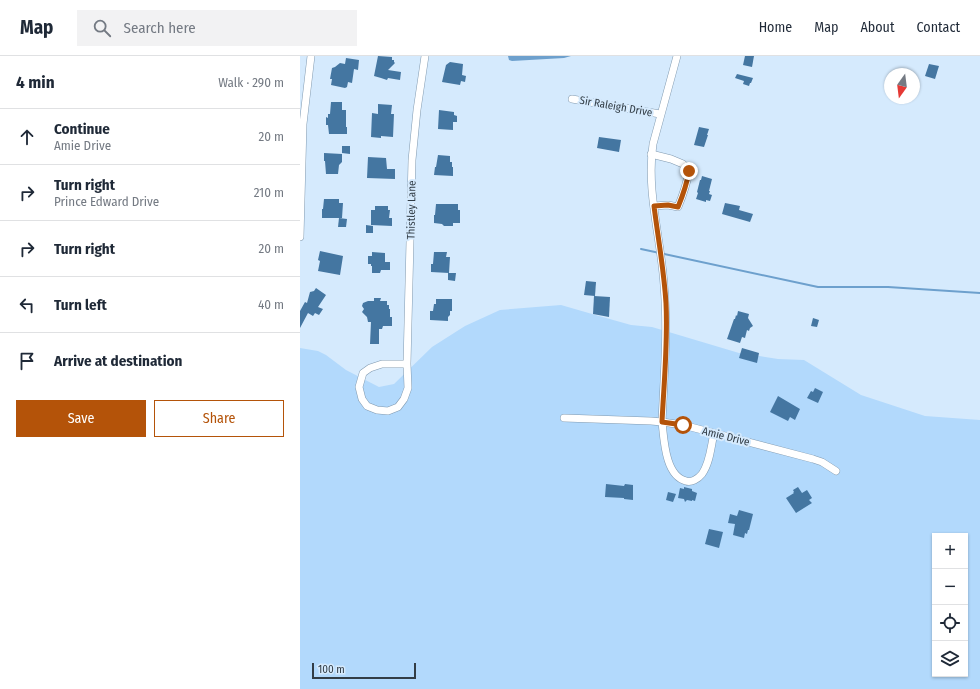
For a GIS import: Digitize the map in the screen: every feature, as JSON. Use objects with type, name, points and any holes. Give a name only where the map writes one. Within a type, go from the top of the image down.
[{"type":"street","points":[[300,237],[303,124],[311,56]]},
{"type":"street","name":"Thistley Lane","points":[[407,364],[382,364],[370,368],[363,373],[359,387],[362,399],[367,406],[377,410],[388,411],[398,407],[404,399],[408,388],[407,364],[412,160],[417,110],[425,56]]},
{"type":"street","points":[[677,56],[653,144],[650,174],[666,303],[662,422],[667,457],[672,472],[679,479],[688,482],[696,480],[701,475],[708,460],[714,433]]},
{"type":"street","name":"Sir Raleigh Drive","points":[[572,99],[660,114]]},
{"type":"street","points":[[651,154],[683,164],[689,171],[688,180],[678,207],[668,205],[654,206]]},
{"type":"street","name":"Amie Drive","points":[[564,418],[662,422],[683,425],[813,459],[822,462],[836,471]]},
{"type":"shaded area","points":[[508,56],[571,56],[564,58],[512,61],[509,60]]},
{"type":"shaded area","points":[[561,305],[631,325],[652,327],[739,353],[778,359],[804,360],[861,395],[925,416],[980,420],[980,689],[300,689],[300,348],[318,351],[346,370],[379,387],[394,384],[432,347],[465,326],[500,310]]},
{"type":"building","points":[[378,56],[392,57],[392,60],[394,60],[395,63],[388,70],[401,72],[400,80],[388,78],[387,80],[374,76]]},
{"type":"building","points":[[745,56],[754,56],[752,67],[743,65]]},
{"type":"building","points":[[346,58],[359,60],[358,70],[354,69],[352,83],[348,82],[347,87],[345,88],[331,85],[332,79],[330,79],[332,68],[340,63],[345,64]]},
{"type":"building","points":[[450,62],[463,64],[462,75],[466,76],[465,82],[461,81],[460,85],[442,82],[446,65]]},
{"type":"building","points":[[929,64],[939,66],[935,79],[925,76]]},
{"type":"building","points":[[737,74],[753,78],[749,86],[743,84],[744,81],[735,78]]},
{"type":"building","points":[[331,102],[342,102],[342,110],[346,110],[347,134],[329,134],[328,125],[326,125],[326,117],[328,118],[328,114],[330,114]]},
{"type":"building","points":[[378,104],[392,105],[391,114],[394,114],[393,137],[371,137],[372,113],[378,114]]},
{"type":"building","points":[[439,110],[454,112],[454,115],[457,116],[457,122],[453,122],[453,130],[438,129]]},
{"type":"building","points":[[699,127],[709,129],[704,147],[694,145]]},
{"type":"building","points":[[599,137],[621,140],[619,152],[597,148]]},
{"type":"building","points":[[342,146],[350,146],[350,154],[342,153]]},
{"type":"building","points":[[324,153],[342,154],[342,162],[339,165],[338,174],[326,174]]},
{"type":"building","points":[[438,155],[450,156],[450,162],[452,162],[453,167],[453,176],[434,175]]},
{"type":"building","points":[[368,157],[386,158],[387,169],[395,169],[395,179],[367,178]]},
{"type":"building","points":[[702,176],[712,179],[709,194],[712,195],[710,201],[706,200],[706,202],[696,199]]},
{"type":"building","points":[[324,199],[339,199],[339,203],[343,203],[342,218],[322,218]]},
{"type":"building","points":[[725,203],[740,206],[739,210],[753,214],[750,222],[722,214]]},
{"type":"building","points":[[436,204],[458,204],[458,210],[460,210],[460,223],[453,223],[453,226],[444,226],[442,224],[434,223]]},
{"type":"building","points":[[375,206],[388,206],[388,210],[390,210],[389,218],[392,218],[392,226],[371,225],[371,210],[375,210]]},
{"type":"building","points":[[339,218],[347,219],[346,227],[338,227]]},
{"type":"building","points":[[366,225],[373,226],[373,233],[366,233]]},
{"type":"building","points":[[320,251],[343,256],[340,275],[318,271]]},
{"type":"building","points":[[372,252],[385,253],[385,262],[390,262],[390,270],[381,270],[380,273],[372,273],[372,266],[371,264],[368,264],[368,256],[372,256]]},
{"type":"building","points":[[434,252],[447,252],[446,257],[450,257],[449,273],[431,272]]},
{"type":"building","points":[[448,273],[456,273],[455,281],[448,280]]},
{"type":"building","points":[[586,281],[596,282],[595,296],[584,295]]},
{"type":"building","points":[[316,288],[326,295],[318,307],[323,309],[319,315],[315,313],[313,316],[308,313],[300,328],[300,311],[305,302],[307,303],[310,292],[314,291]]},
{"type":"building","points":[[594,296],[610,297],[609,317],[593,314]]},
{"type":"building","points":[[374,298],[381,298],[380,301],[387,301],[387,305],[389,305],[390,309],[390,317],[392,317],[392,326],[383,326],[382,329],[379,329],[379,344],[370,344],[371,322],[368,322],[367,317],[362,312],[364,309],[362,306],[363,303],[374,301]]},
{"type":"building","points":[[436,299],[452,299],[452,311],[450,311],[448,321],[430,320],[430,311],[433,311],[434,304],[436,304]]},
{"type":"building","points":[[738,311],[749,314],[748,318],[753,326],[749,331],[747,330],[745,338],[742,337],[740,343],[727,339]]},
{"type":"building","points":[[813,318],[819,320],[817,327],[811,326]]},
{"type":"building","points":[[742,348],[759,353],[757,363],[739,358]]},
{"type":"building","points":[[815,388],[823,392],[818,403],[807,398],[811,391],[813,392]]},
{"type":"building","points":[[778,396],[800,409],[795,420],[790,417],[788,421],[770,412]]},
{"type":"building","points":[[606,484],[624,486],[625,484],[633,485],[633,500],[605,497]]},
{"type":"building","points":[[684,487],[692,489],[692,491],[697,493],[695,501],[687,500],[685,502],[684,499],[678,498],[680,488],[684,489]]},
{"type":"building","points":[[798,487],[802,493],[807,490],[812,498],[809,500],[812,503],[796,513],[786,498],[794,493],[793,490]]},
{"type":"building","points":[[668,492],[676,494],[673,502],[666,500]]},
{"type":"building","points":[[739,510],[753,514],[749,530],[747,534],[745,533],[744,538],[733,535],[735,524],[728,523],[730,514],[737,516]]},
{"type":"building","points":[[709,529],[723,532],[719,548],[705,544]]},
{"type":"waterway","points":[[641,249],[818,287],[888,287],[980,293]]},
{"type":"route","points":[[683,425],[662,422],[666,303],[654,206],[668,205],[678,207],[688,180],[689,171]]}]
